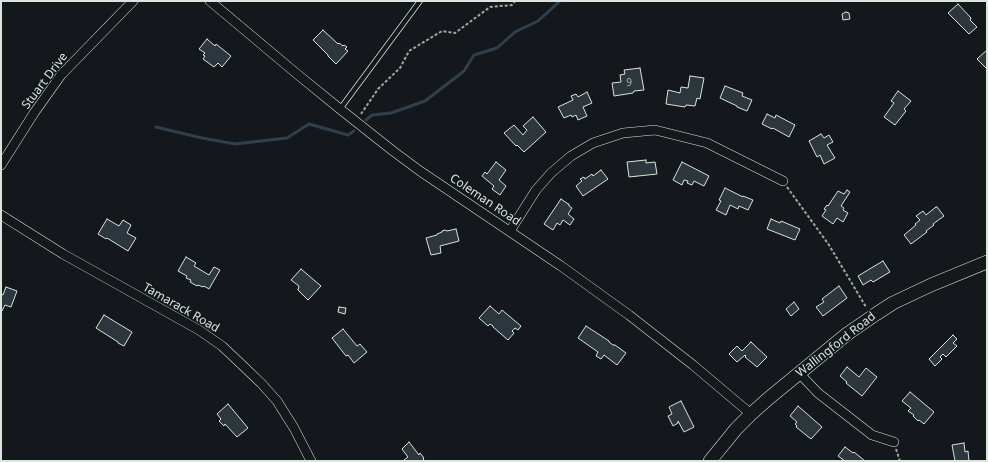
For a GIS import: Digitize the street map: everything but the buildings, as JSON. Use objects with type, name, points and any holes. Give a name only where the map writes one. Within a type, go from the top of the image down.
[{"type":"street","name":"Stuart Drive","points":[[1,165],[34,113],[61,75],[133,1]]},
{"type":"street","name":"Coleman Road","points":[[210,1],[355,122],[420,171],[582,280],[658,337],[751,414]]},
{"type":"street","points":[[510,231],[536,190],[551,173],[571,156],[593,143],[623,133],[655,130],[707,143],[783,181]]},
{"type":"street","name":"Tamarack Road","points":[[1,215],[63,254],[192,327],[222,346],[261,383],[276,401],[294,428],[311,461]]},
{"type":"street","name":"Wallingford Road","points":[[710,461],[751,414],[847,334],[871,317],[914,293],[987,262]]},
{"type":"street","points":[[799,373],[818,393],[872,435],[894,442]]},
{"type":"lane","points":[[340,109],[420,1]]},
{"type":"path","points":[[355,122],[378,89],[400,68],[409,51],[442,30],[455,33],[490,7],[512,5],[515,1]]},
{"type":"path","points":[[783,181],[829,245],[871,317]]},
{"type":"waterway","points":[[366,120],[372,115],[391,113],[425,101],[464,71],[474,55],[497,48],[515,32],[538,21],[560,1]]},
{"type":"waterway","points":[[156,127],[235,144],[287,138],[309,124],[348,135],[354,131]]}]
